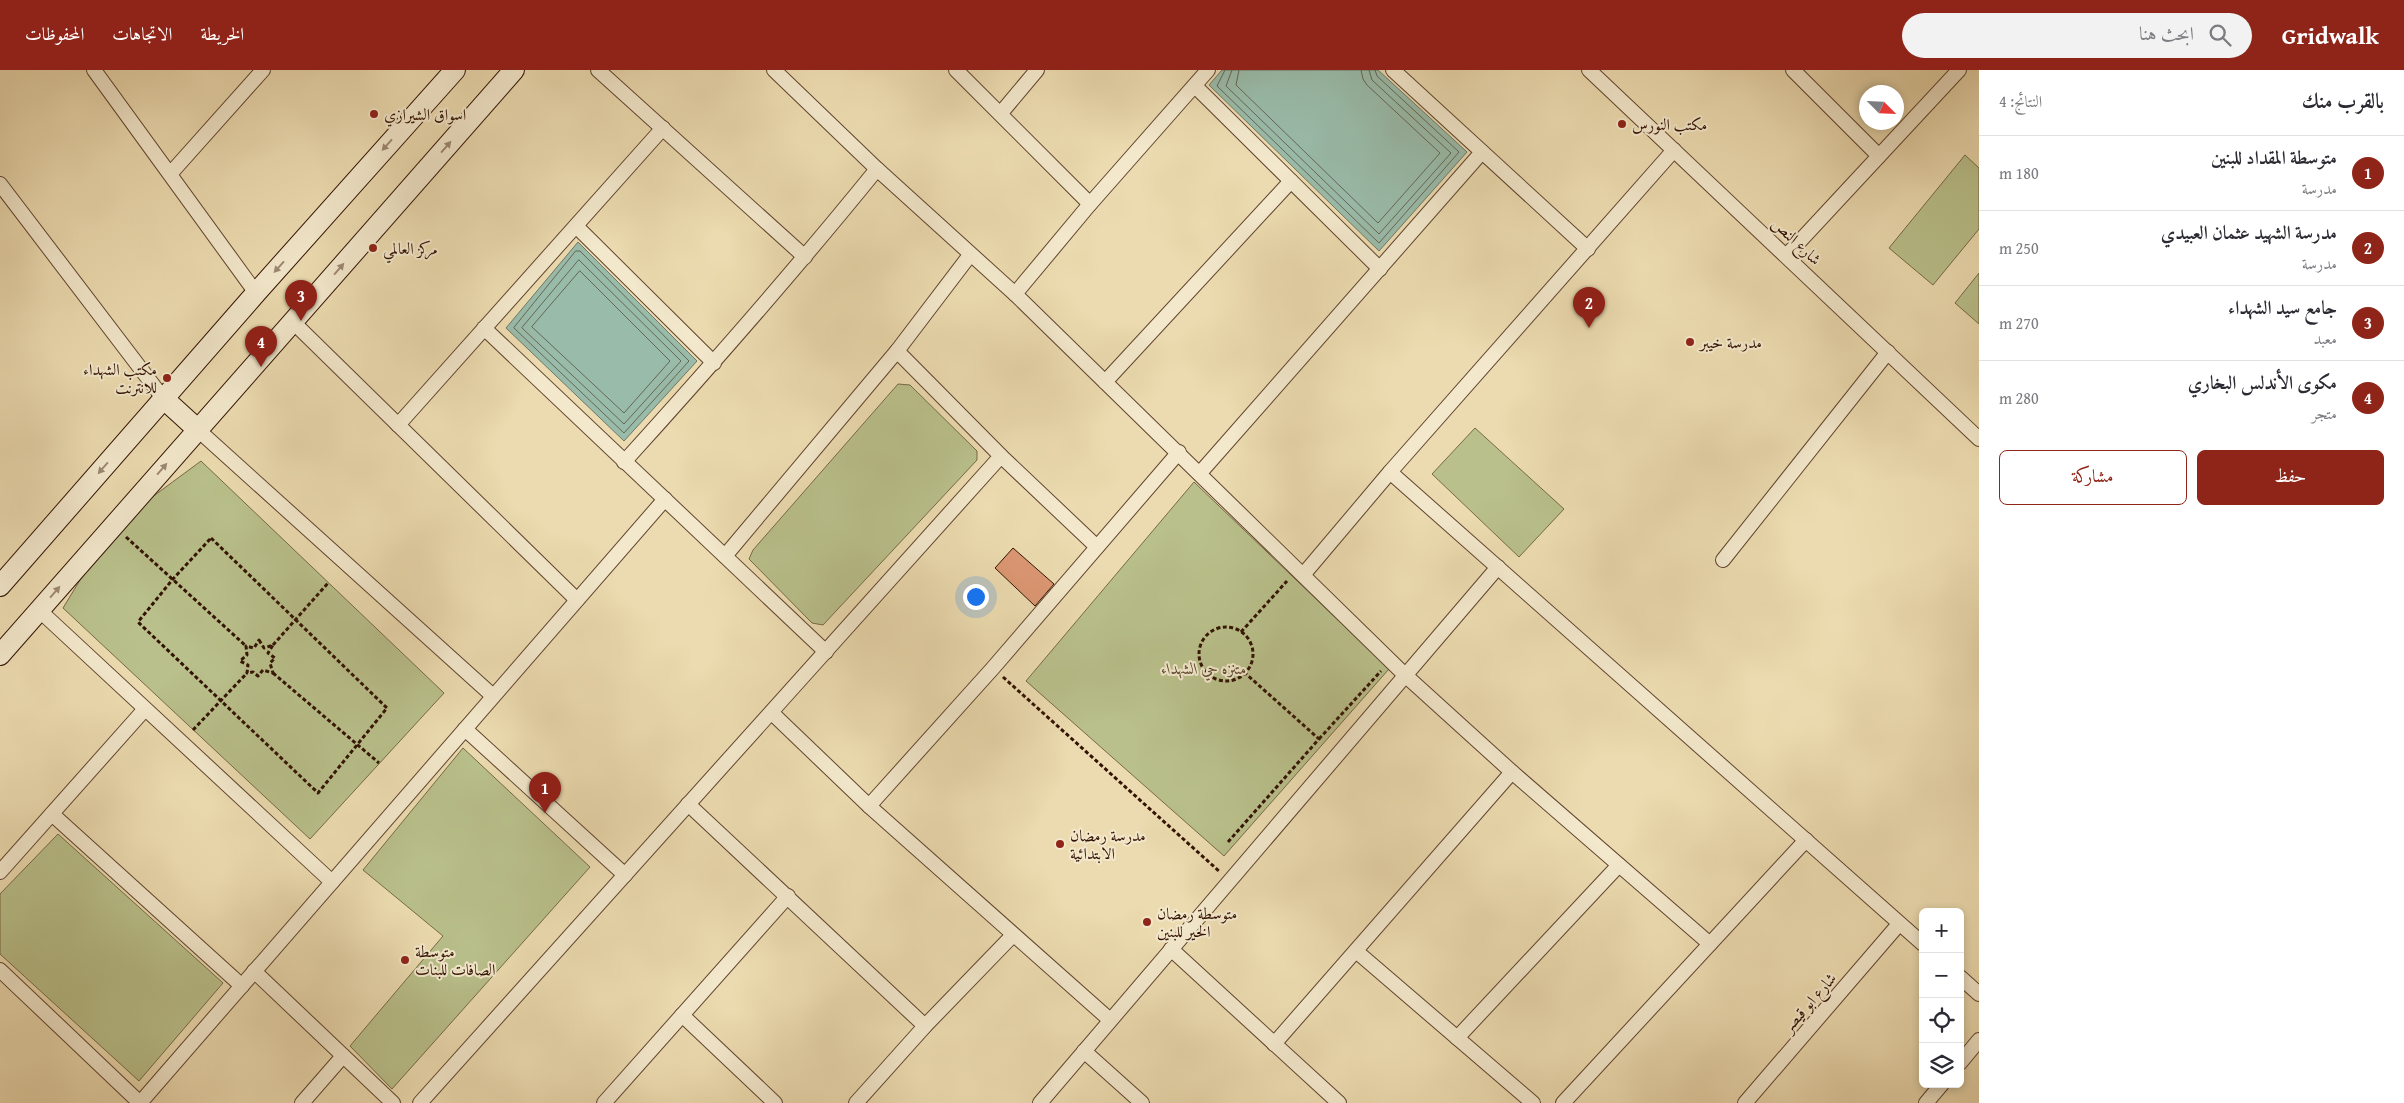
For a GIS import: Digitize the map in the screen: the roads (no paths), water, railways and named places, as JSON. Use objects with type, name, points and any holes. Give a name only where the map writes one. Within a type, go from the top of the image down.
[{"type":"main road","points":[[0,586],[256,292],[455,70]]},
{"type":"main road","points":[[0,654],[514,70]]},
{"type":"main road","points":[[163,398],[197,430]]},
{"type":"street","points":[[94,70],[256,292]]},
{"type":"street","points":[[171,173],[263,70]]},
{"type":"street","points":[[598,70],[805,257]]},
{"type":"street","points":[[774,70],[970,255],[1015,294],[1179,452],[1405,675],[1512,772],[1710,944]]},
{"type":"street","points":[[956,70],[1090,204]]},
{"type":"street","points":[[1001,113],[1037,70]]},
{"type":"street","points":[[1015,294],[1090,204],[1208,70]]},
{"type":"street","points":[[1393,70],[1588,249]]},
{"type":"street","name":"شارع النص","points":[[1589,70],[1787,255],[1979,439]]},
{"type":"street","points":[[1793,70],[1879,156]]},
{"type":"street","points":[[1787,255],[1959,70]]},
{"type":"street","points":[[1194,86],[1380,269]]},
{"type":"street","points":[[398,425],[662,128]]},
{"type":"street","points":[[1301,572],[1674,150]]},
{"type":"street","points":[[1200,473],[1482,152]]},
{"type":"street","points":[[624,462],[714,363],[878,169]]},
{"type":"street","points":[[1105,382],[1291,180]]},
{"type":"street","points":[[0,184],[163,398]]},
{"type":"street","points":[[576,226],[714,363]]},
{"type":"street","points":[[725,556],[897,351],[970,255]]},
{"type":"street","points":[[293,322],[577,600]]},
{"type":"street","points":[[484,328],[826,652]]},
{"type":"street","points":[[897,351],[1001,456],[1097,547]]},
{"type":"street","points":[[1723,560],[1888,352]]},
{"type":"street","points":[[197,430],[493,696]]},
{"type":"street","points":[[869,806],[993,668],[1179,452]]},
{"type":"street","points":[[420,1103],[1001,456]]},
{"type":"street","points":[[1390,472],[1919,941]]},
{"type":"street","points":[[0,970],[140,1103],[665,499]]},
{"type":"street","points":[[1040,1103],[1498,567]]},
{"type":"street","points":[[39,610],[332,882]]},
{"type":"street","points":[[0,872],[145,709]]},
{"type":"street","points":[[772,713],[869,806],[1110,1020]]},
{"type":"street","points":[[465,729],[625,875]]},
{"type":"street","points":[[1274,1044],[1512,772]]},
{"type":"street","points":[[688,804],[925,1026]]},
{"type":"street","points":[[52,814],[242,986]]},
{"type":"street","points":[[1563,1103],[1806,840]]},
{"type":"street","points":[[1457,1038],[1620,865]]},
{"type":"street","points":[[604,1103],[788,896]]},
{"type":"street","name":"شارع ابو قيصر","points":[[1745,1103],[1900,924]]},
{"type":"street","points":[[856,1103],[925,1026],[1013,935]]},
{"type":"street","points":[[1171,949],[1338,1103]]},
{"type":"street","points":[[1356,951],[1533,1103]]},
{"type":"street","points":[[254,971],[393,1103]]},
{"type":"street","points":[[1964,981],[1979,994]]},
{"type":"street","points":[[682,1015],[775,1103]]},
{"type":"street","points":[[1964,1058],[1979,1040]]},
{"type":"street","points":[[1084,1051],[1142,1103]]},
{"type":"street","points":[[302,1103],[343,1056]]},
{"type":"street","points":[[1926,1103],[1939,1088]]},
{"type":"water","points":[[1222,70],[1378,70],[1467,152],[1379,251],[1209,85]]},
{"type":"water","points":[[578,242],[697,361],[624,441],[506,328]]},
{"type":"place","name":"اسواق الشيرازي","points":[[374,114]]},
{"type":"place","name":"مكتب النورس","points":[[1622,124]]},
{"type":"place","name":"مركز العالمي","points":[[373,248]]},
{"type":"place","name":"جامع سيد الشهداء","points":[[301,321]]},
{"type":"place","name":"مدرسة الشهيد عثمان العبيدي","points":[[1589,328]]},
{"type":"place","name":"مدرسة خيبر","points":[[1690,342]]},
{"type":"place","name":"مكوى الأندلس البخاري","points":[[261,367]]},
{"type":"place","name":"مكتب الشهداء للانترنت","points":[[167,378]]},
{"type":"place","name":"متوسطة المقداد للبنين","points":[[545,813]]},
{"type":"place","name":"مدرسة رمضان الابتدائية","points":[[1060,844]]},
{"type":"place","name":"متوسطة رمضان الخير للبنين","points":[[1147,922]]},
{"type":"place","name":"متوسطة الصافات للبنات","points":[[405,960]]},
{"type":"park label","name":"متنزه حي الشهداء","points":[[1204,668]]}]
